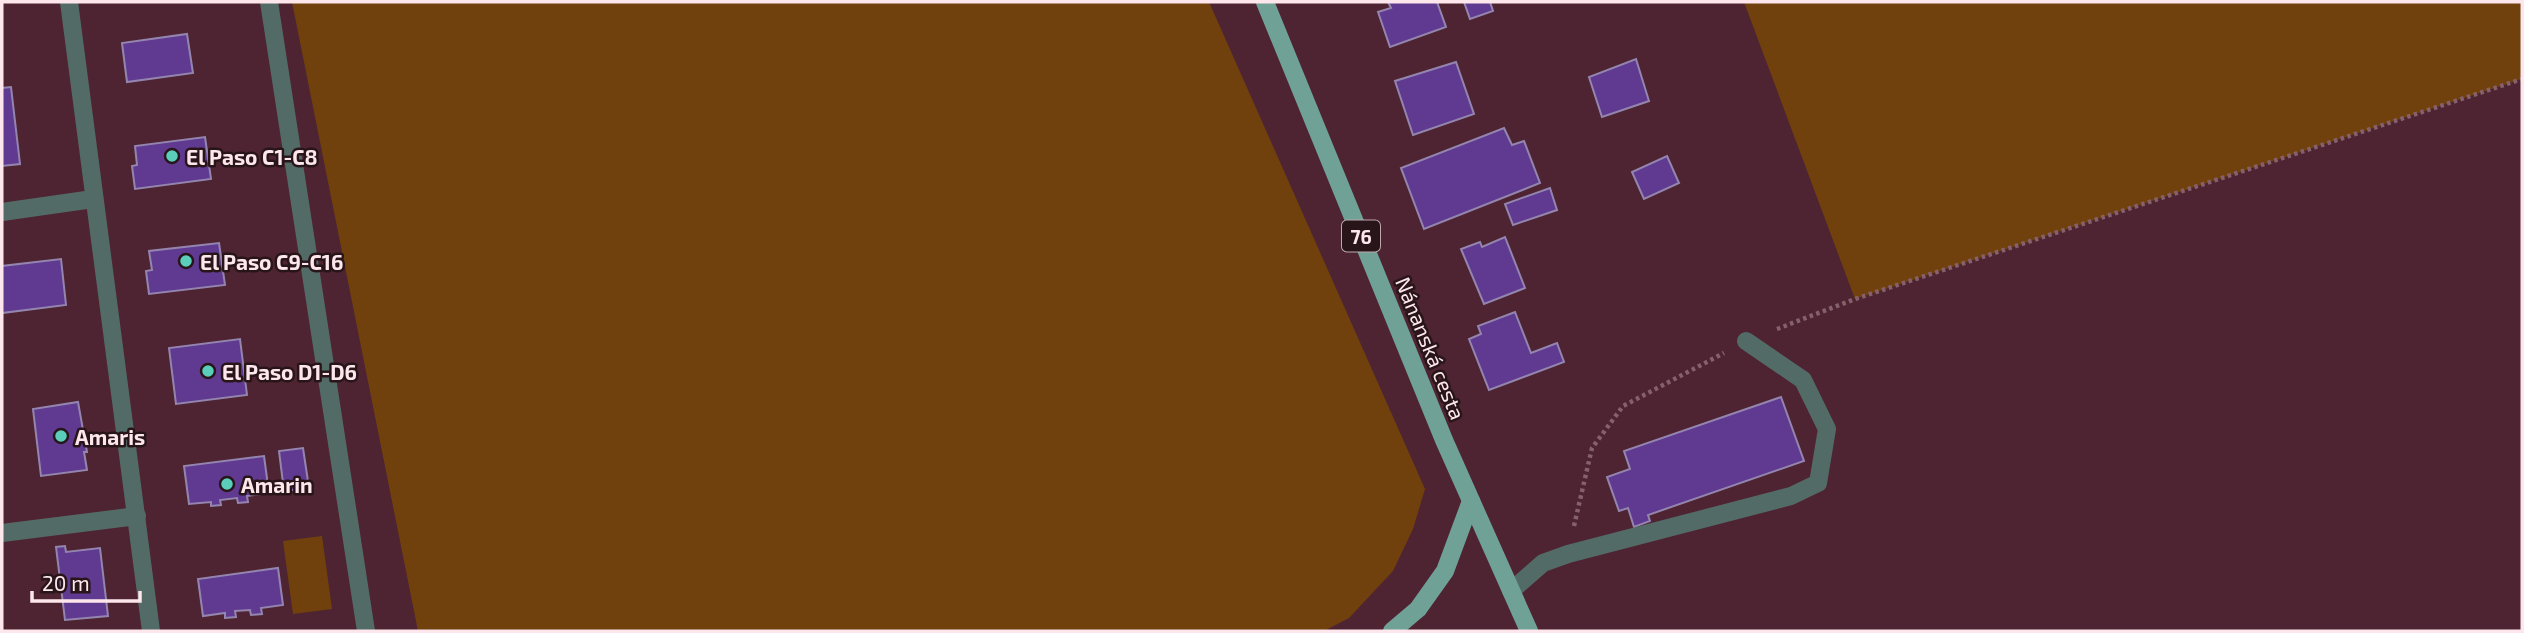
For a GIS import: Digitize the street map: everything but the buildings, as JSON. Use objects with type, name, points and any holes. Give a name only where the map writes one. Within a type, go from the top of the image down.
[{"type":"main road","name":"Nánanská cesta","points":[[1265,2],[1444,440],[1529,631]]},
{"type":"main road","points":[[1392,631],[1418,609],[1445,572],[1471,501]]},
{"type":"street","points":[[69,2],[151,631]]},
{"type":"street","points":[[268,2],[366,631]]},
{"type":"street","points":[[2,212],[93,199]]},
{"type":"street","points":[[1511,591],[1543,563],[1568,554],[1791,496],[1818,483],[1827,429],[1803,380],[1746,341]]},
{"type":"street","points":[[2,533],[137,516]]},
{"type":"path","points":[[1568,554],[1592,448],[1623,406],[1746,341],[1855,299],[2522,79]]},
{"type":"shaded area","points":[[292,2],[1209,2],[1425,489],[1413,529],[1393,571],[1349,618],[1324,631],[418,631]]},
{"type":"shaded area","points":[[1744,2],[2522,2],[2522,79],[1855,299]]},
{"type":"shaded area","points":[[322,536],[332,609],[293,614],[283,541]]},
{"type":"place","name":"El Paso C1-C8","points":[[172,156]]},
{"type":"place","name":"El Paso C9-C16","points":[[186,261]]},
{"type":"place","name":"El Paso D1-D6","points":[[208,371]]},
{"type":"place","name":"Amaris","points":[[61,436]]},
{"type":"place","name":"Amarin","points":[[227,484]]}]
